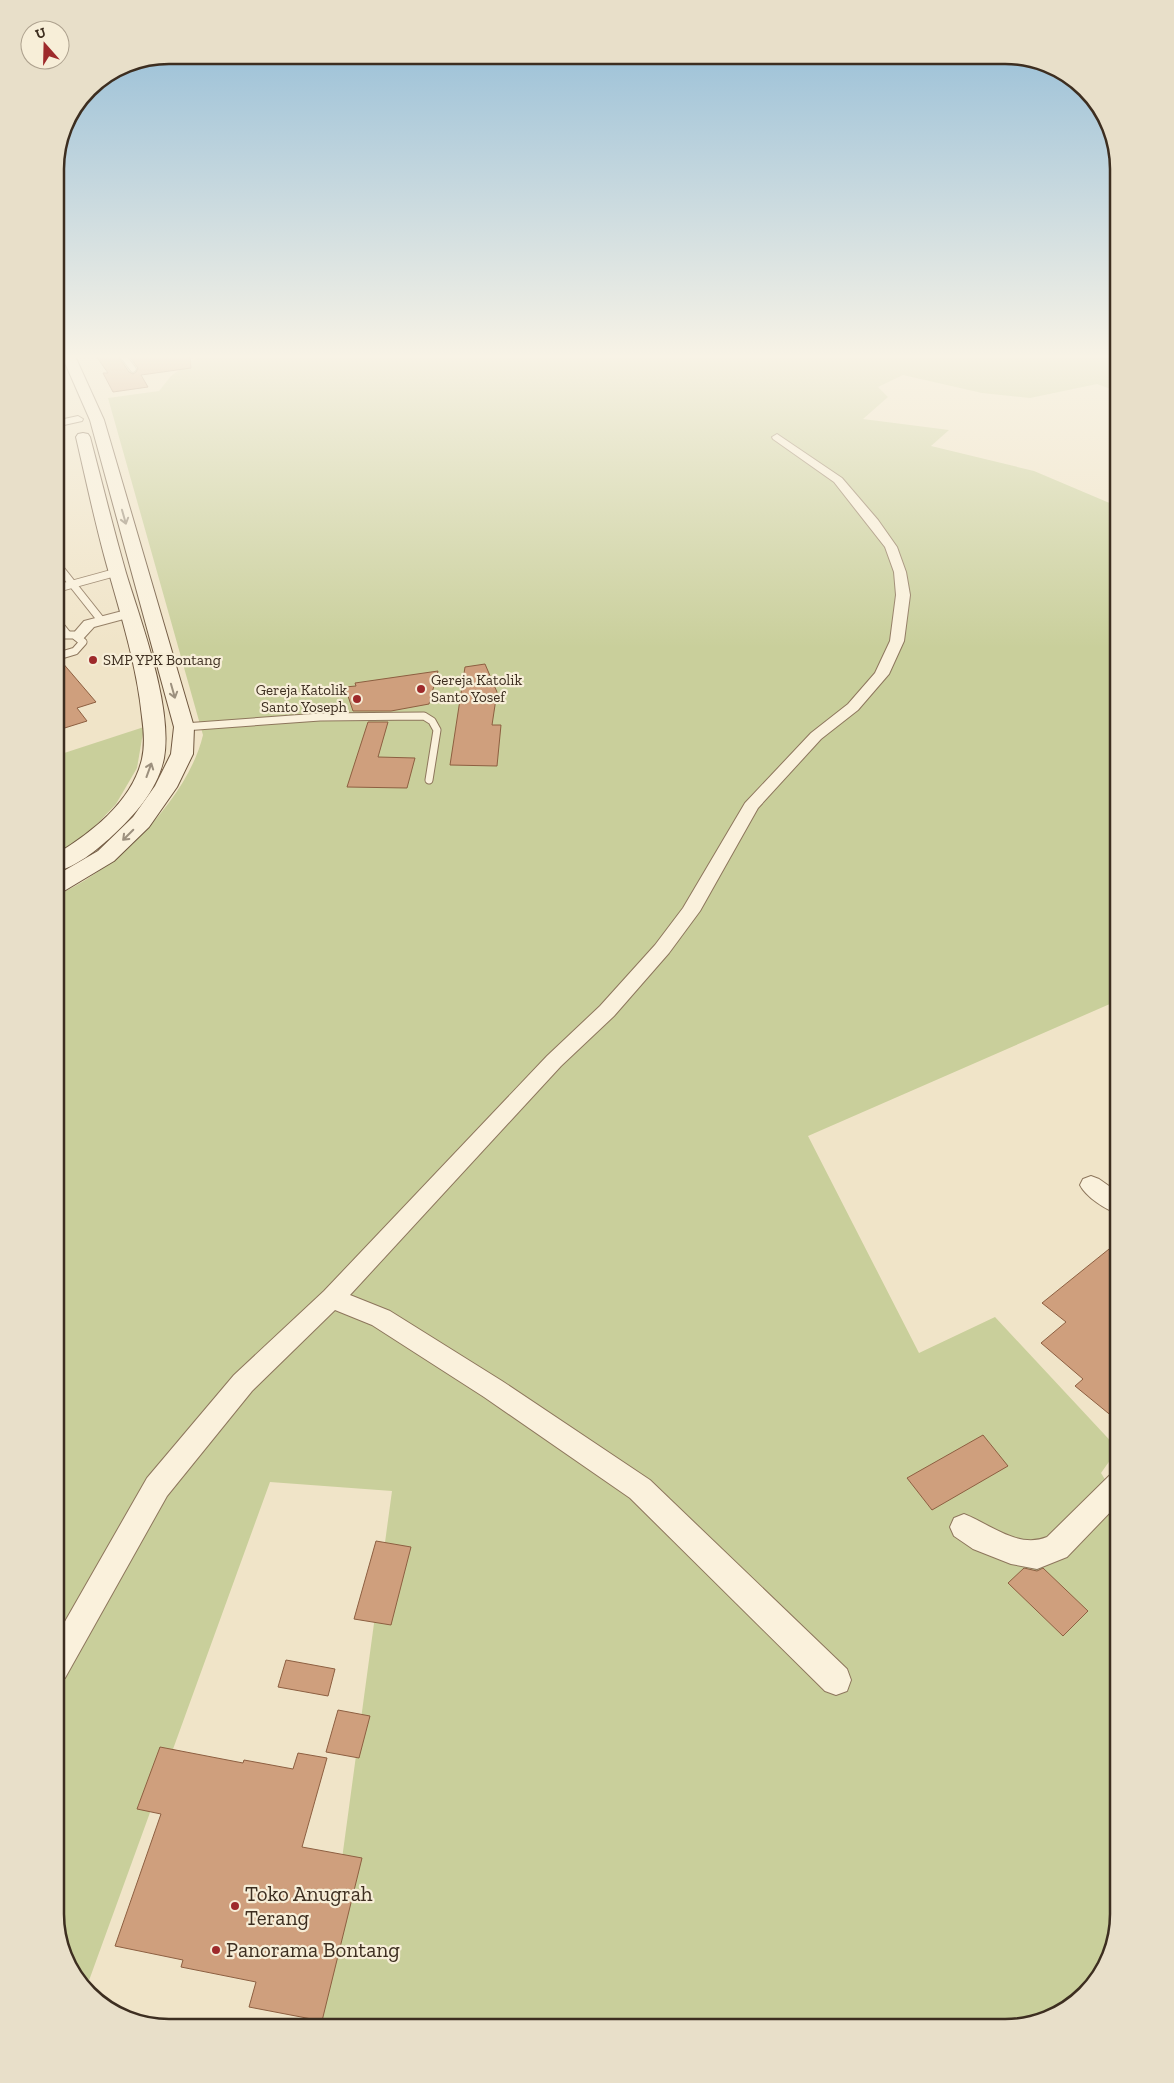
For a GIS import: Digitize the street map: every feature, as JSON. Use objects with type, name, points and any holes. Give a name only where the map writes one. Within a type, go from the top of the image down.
[{"type":"street","points":[[64,860],[81,850],[112,824],[138,793],[153,759],[154,728],[145,666],[117,572],[86,453]]},
{"type":"street","points":[[64,881],[106,856],[142,822],[166,787],[182,754],[184,727],[106,453]]},
{"type":"street","points":[[64,1652],[157,1487],[243,1383],[332,1298],[554,1061],[607,1011],[662,949],[691,911],[752,806],[816,736],[853,707],[882,674],[897,641],[903,595],[900,572],[891,547],[874,523],[838,480],[801,453]]},
{"type":"street","points":[[96,488],[115,486]]},
{"type":"street","points":[[73,635],[89,624],[130,613]]},
{"type":"street","points":[[1091,1185],[1110,1198]]},
{"type":"street","points":[[332,1298],[381,1318],[493,1389],[640,1489],[836,1680]]},
{"type":"street","points":[[964,1527],[983,1539],[1011,1550],[1037,1555],[1057,1547],[1110,1493]]},
{"type":"lane","points":[[64,572],[101,620]]},
{"type":"lane","points":[[64,586],[117,572]]},
{"type":"lane","points":[[64,627],[83,642],[78,649],[64,656]]},
{"type":"lane","points":[[64,635],[73,635]]},
{"type":"lane","points":[[184,727],[320,717],[424,716],[432,721],[437,730],[429,780]]},
{"type":"green space","points":[[124,453],[961,453],[1034,471],[1110,503],[1110,1004],[808,1136],[919,1353],[995,1317],[1110,1440],[1110,1460],[1101,1473],[1110,1488],[1110,1915],[1107,1942],[1102,1955],[1093,1973],[1080,1989],[1069,1998],[1033,2016],[1006,2019],[320,2019],[392,1491],[270,1482],[88,1982],[85,1978],[67,1942],[64,1921],[64,892],[78,885],[101,869],[146,830],[182,784],[195,759],[203,735]]},
{"type":"green space","points":[[144,727],[137,768],[116,804],[78,844],[64,853],[64,753]]},
{"type":"building","points":[[485,664],[497,692],[492,725],[501,725],[497,766],[450,765],[465,667]]},
{"type":"building","points":[[64,665],[96,702],[77,708],[87,721],[64,728]]},
{"type":"building","points":[[438,671],[429,704],[391,711],[353,711],[345,687],[356,686],[355,683]]},
{"type":"building","points":[[368,722],[388,722],[378,757],[415,758],[407,788],[347,787]]},
{"type":"building","points":[[1110,1248],[1110,1415],[1075,1386],[1083,1379],[1041,1343],[1066,1322],[1042,1303]]},
{"type":"building","points":[[983,1435],[1008,1466],[932,1510],[907,1478]]},
{"type":"building","points":[[376,1541],[411,1547],[391,1625],[354,1619]]},
{"type":"building","points":[[1024,1568],[1037,1571],[1043,1568],[1088,1611],[1063,1636],[1008,1583]]},
{"type":"building","points":[[286,1660],[335,1669],[328,1696],[278,1687]]},
{"type":"building","points":[[338,1710],[370,1716],[359,1758],[326,1752]]},
{"type":"building","points":[[160,1747],[243,1763],[244,1760],[293,1769],[298,1753],[327,1758],[302,1847],[362,1858],[322,2019],[312,2019],[249,2007],[256,1982],[181,1967],[183,1960],[115,1946],[161,1814],[137,1809]]},
{"type":"place","name":"SMP YPK Bontang","points":[[93,660]]},
{"type":"place","name":"Gereja Katolik Santo Yosef","points":[[421,689]]},
{"type":"place","name":"Gereja Katolik Santo Yoseph","points":[[357,699]]},
{"type":"place","name":"Toko Anugrah Terang","points":[[235,1906]]},
{"type":"place","name":"Panorama Bontang","points":[[216,1950]]}]
